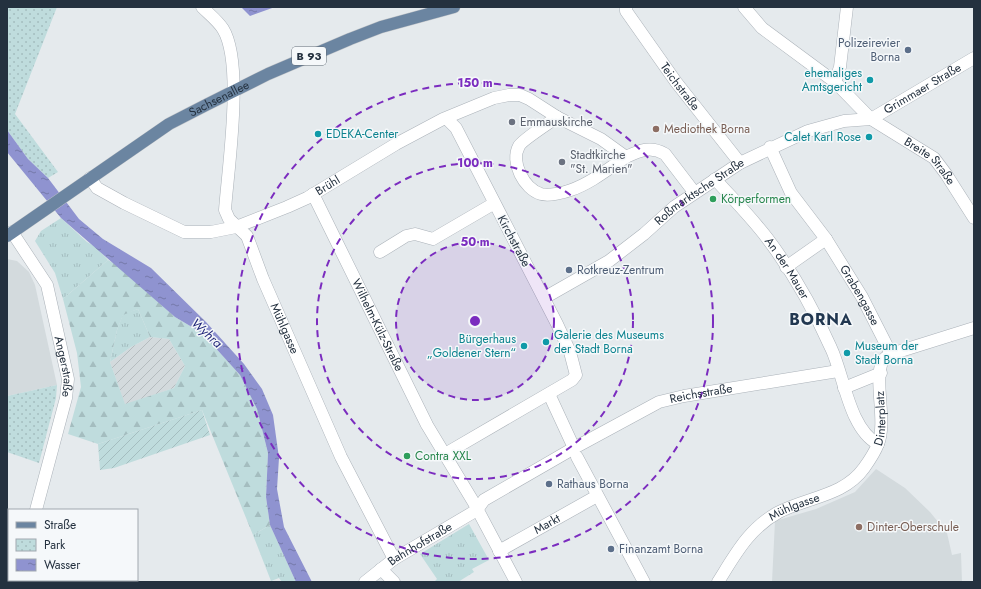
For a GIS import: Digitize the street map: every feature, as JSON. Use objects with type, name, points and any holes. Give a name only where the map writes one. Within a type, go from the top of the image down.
[{"type":"main road","name":"Sachsenallee","points":[[10,234],[32,217],[169,124],[234,91],[350,39],[388,25],[454,7]]},
{"type":"street","name":"Mühlgasse","points":[[202,7],[223,28],[230,44],[233,62],[234,91],[225,210],[229,219],[247,236],[263,279],[342,457],[394,559]]},
{"type":"street","name":"Teichstraße","points":[[626,7],[626,11],[676,82],[740,163]]},
{"type":"street","name":"Breite Straße","points":[[744,7],[762,28],[835,82],[850,100],[871,119],[934,158],[974,218]]},
{"type":"street","points":[[835,82],[841,59],[847,7]]},
{"type":"street","name":"Grimmaer Straße","points":[[871,119],[974,58]]},
{"type":"street","name":"Brühl","points":[[90,178],[97,188],[124,203],[184,232],[201,233],[236,227],[287,207],[313,194],[396,144],[443,119],[447,119],[468,108],[494,98],[509,95],[529,99],[557,117],[601,139],[626,157]]},
{"type":"street","points":[[557,117],[525,139],[517,150],[516,160],[524,180],[531,188],[541,194],[570,190],[597,177],[626,157],[642,150],[652,148],[664,154],[694,192]]},
{"type":"street","name":"Kirchstraße","points":[[447,119],[456,128],[479,172],[493,204],[544,298],[575,367],[576,375],[572,380],[549,394]]},
{"type":"street","name":"Roßmarktsche Straße","points":[[544,298],[608,261],[644,234],[674,207],[694,192],[740,163],[770,147],[808,131],[844,121],[871,119]]},
{"type":"street","name":"Grabengasse","points":[[770,147],[791,193],[826,239],[862,297],[890,354]]},
{"type":"street","name":"An der Mauer","points":[[715,178],[767,238],[786,267],[832,348],[838,371]]},
{"type":"street","name":"Wilhelm-Külz-Straße","points":[[313,194],[427,425],[438,446],[445,454]]},
{"type":"street","points":[[380,252],[406,236],[415,234],[433,239],[493,204]]},
{"type":"street","name":"Angerstraße","points":[[10,234],[36,266],[47,285],[68,379],[66,398],[36,509]]},
{"type":"street","points":[[786,267],[826,239]]},
{"type":"street","points":[[890,354],[974,328]]},
{"type":"street","name":"Dinterplatz","points":[[838,371],[848,400],[866,435],[878,444],[881,427],[882,364],[890,354]]},
{"type":"street","name":"Reichsstraße","points":[[576,452],[659,402],[684,396],[838,371]]},
{"type":"street","name":"Dinterplatz","points":[[844,388],[881,374]]},
{"type":"street","points":[[516,582],[445,454],[549,394],[597,496],[644,582]]},
{"type":"street","name":"Mühlgasse","points":[[718,582],[751,532],[779,512],[845,486],[863,469],[878,444]]},
{"type":"street","points":[[477,510],[484,500],[576,452]]},
{"type":"street","name":"Markt","points":[[499,551],[597,496]]},
{"type":"street","name":"Bahnhofstraße","points":[[366,582],[394,559],[477,510]]},
{"type":"street","points":[[381,569],[394,582]]},
{"type":"shaded area","points":[[7,259],[17,261],[29,272],[35,285],[57,385],[7,396]]},
{"type":"shaded area","points":[[150,337],[169,339],[185,366],[174,388],[125,405],[110,362],[131,347]]},
{"type":"shaded area","name":"Dinter-Oberschule","points":[[876,469],[905,488],[930,512],[947,533],[952,555],[961,553],[962,582],[772,582],[775,521],[816,509],[855,492]]},
{"type":"green space","points":[[7,7],[57,7],[15,114],[58,172],[48,178],[28,159],[7,130]]},
{"type":"green space","points":[[61,218],[87,242],[96,247],[108,260],[63,299],[55,273],[35,241],[41,231]]},
{"type":"green space","points":[[108,260],[117,265],[175,317],[202,333],[240,375],[257,409],[268,453],[266,497],[270,525],[253,535],[202,410],[98,444],[68,434],[81,387],[77,353],[63,299]],"holes":[[[138,309],[150,337],[169,339],[185,366],[174,388],[125,404],[110,362],[117,330],[123,315]]]},
{"type":"green space","points":[[138,309],[150,337],[131,347],[110,362],[117,330],[123,314]]},
{"type":"green space","points":[[57,385],[56,398],[39,463],[7,452],[7,396]]},
{"type":"green space","points":[[202,410],[210,435],[114,468],[100,470],[98,444]]},
{"type":"green space","points":[[469,524],[489,560],[472,569],[474,572],[458,582],[434,582],[437,579],[420,554]]},
{"type":"green space","points":[[270,525],[296,582],[282,582],[279,578],[271,581],[253,535]]},
{"type":"water","points":[[241,7],[275,7],[250,16]]},
{"type":"water","name":"Wyhra","points":[[7,130],[28,159],[48,178],[79,219],[103,239],[151,268],[206,322],[244,364],[262,389],[273,415],[279,458],[277,489],[284,527],[312,582],[296,582],[270,525],[266,497],[268,453],[257,409],[240,375],[202,333],[175,317],[61,218],[7,152]]},
{"type":"place","name":"Polizeirevier Borna","points":[[908,50]]},
{"type":"place","name":"ehemaliges Amtsgericht","points":[[870,80]]},
{"type":"place","name":"Emmauskirche","points":[[512,122]]},
{"type":"place","name":"Mediothek Borna","points":[[656,129]]},
{"type":"place","name":"EDEKA-Center","points":[[318,134]]},
{"type":"place","name":"Calet Karl Rose","points":[[869,137]]},
{"type":"place","name":"Stadtkirche \"St. Marien\"","points":[[562,162]]},
{"type":"place","name":"Körperformen","points":[[713,199]]},
{"type":"place","name":"Rotkreuz-Zentrum","points":[[569,270]]},
{"type":"place","name":"Galerie des Museums der Stadt Borna","points":[[546,342]]},
{"type":"place","name":"Bürgerhaus „Goldener Stern“","points":[[524,346]]},
{"type":"place","name":"Museum der Stadt Borna","points":[[847,353]]},
{"type":"place","name":"Contra XXL","points":[[407,456]]},
{"type":"place","name":"Rathaus Borna","points":[[549,484]]},
{"type":"place","name":"Dinter-Oberschule","points":[[859,527]]},
{"type":"place","name":"Finanzamt Borna","points":[[611,549]]},
{"type":"district","name":"BORNA","points":[[821,319]]}]
